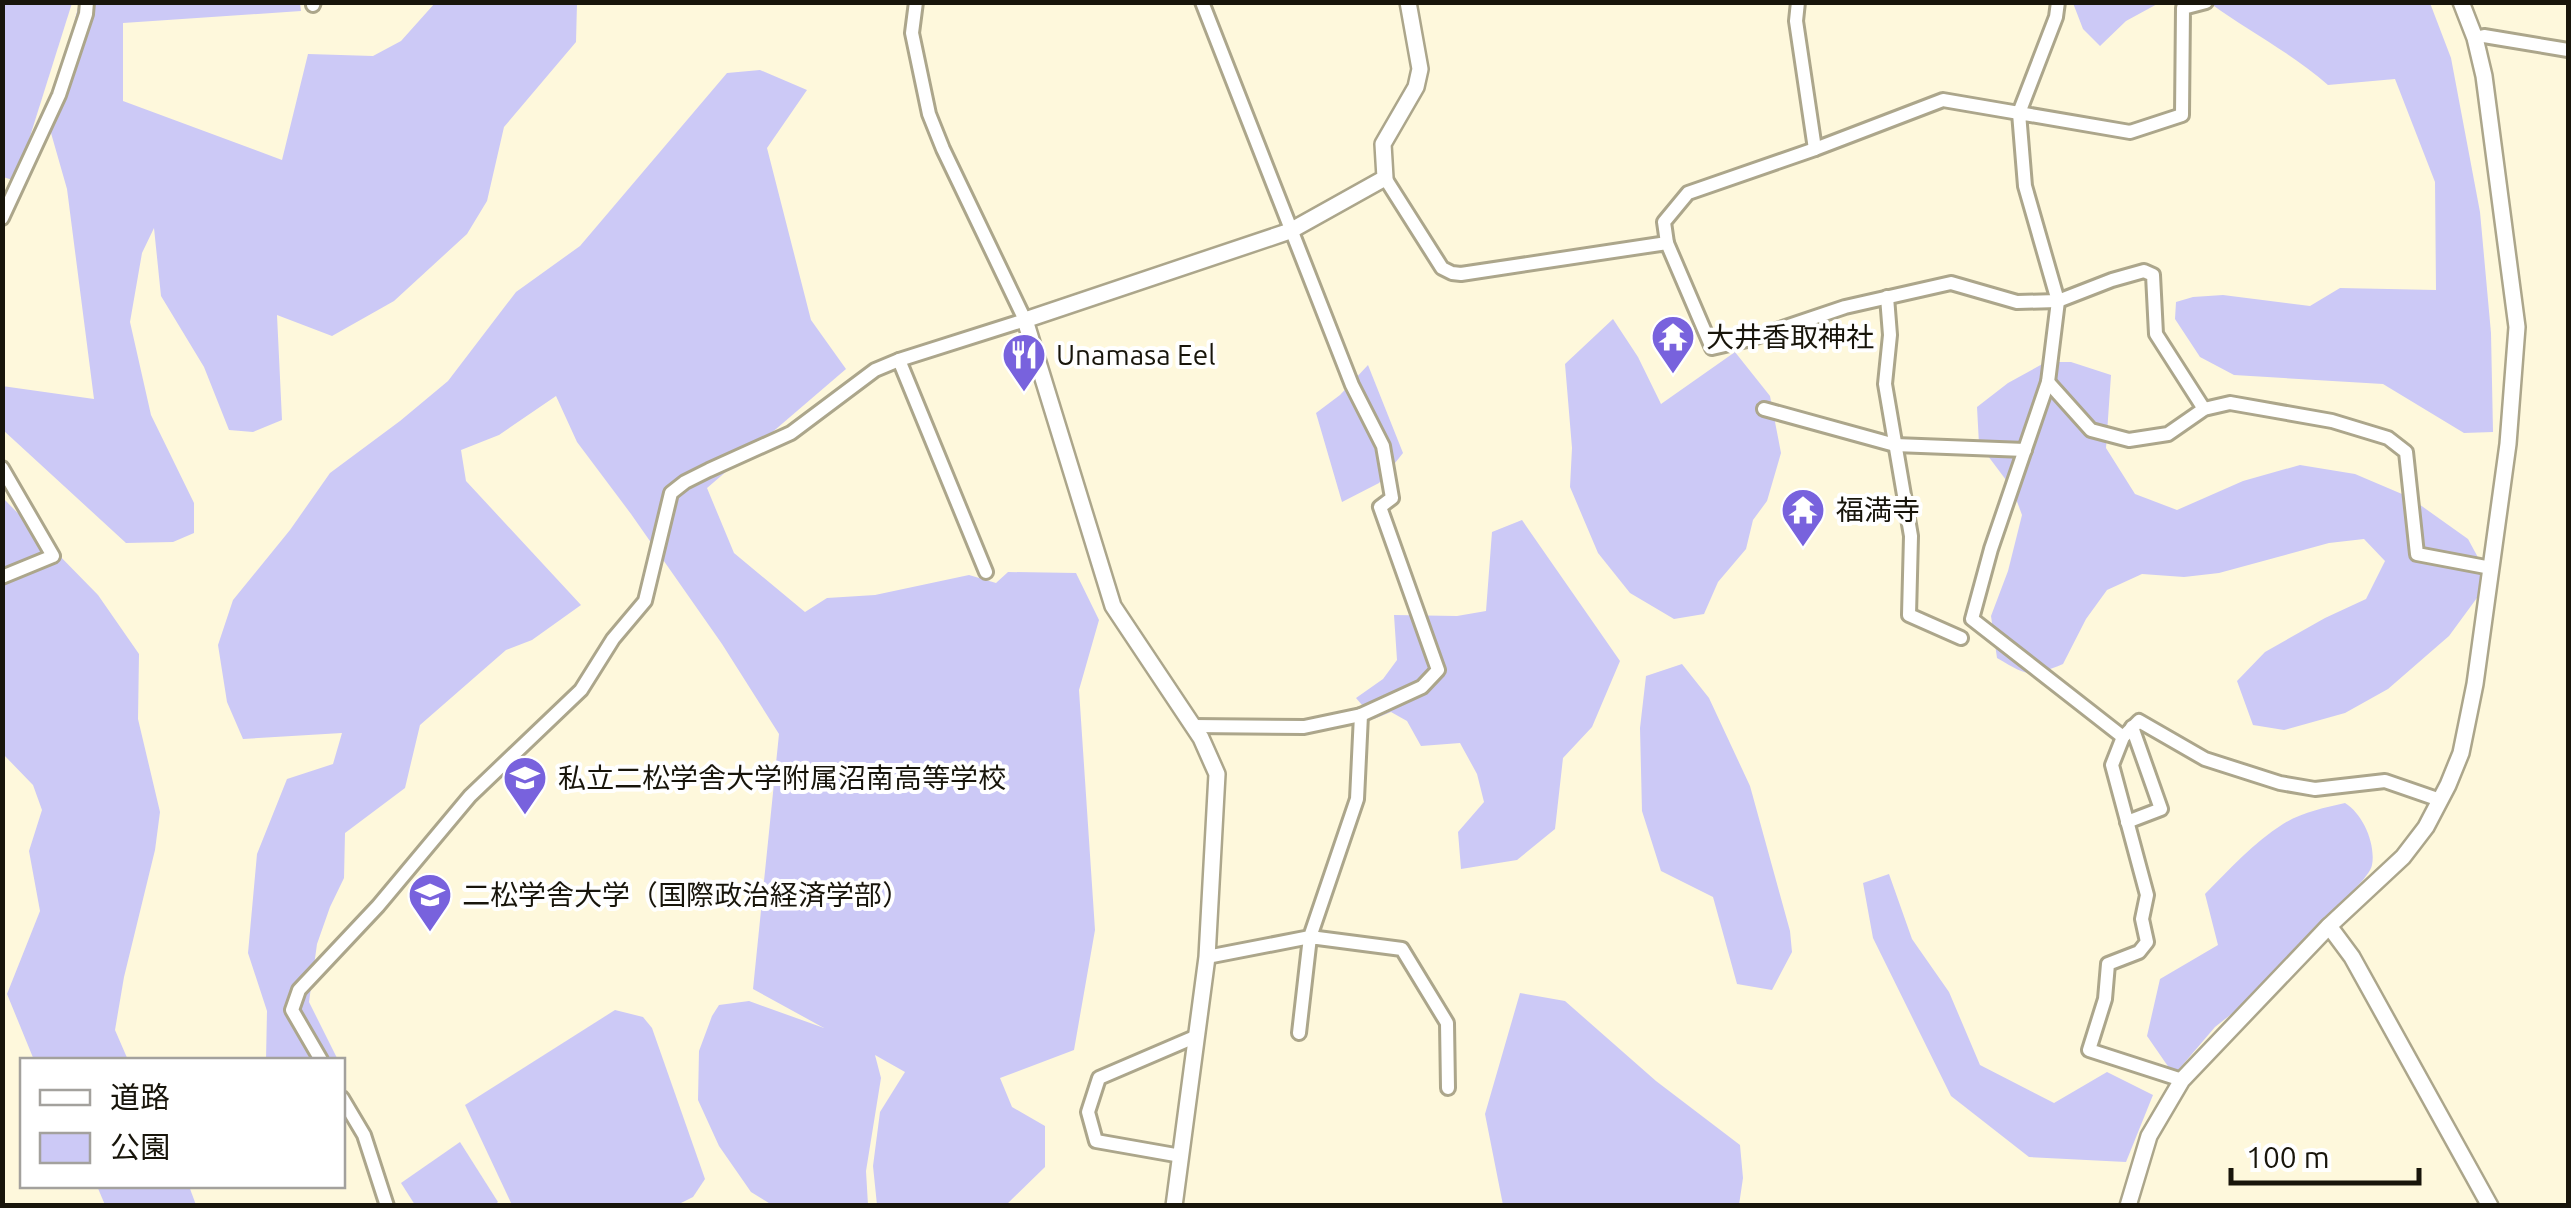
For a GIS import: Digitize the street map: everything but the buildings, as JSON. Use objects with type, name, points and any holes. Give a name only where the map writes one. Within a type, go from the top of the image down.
[{"type":"street","points":[[2,218],[59,96],[87,2]]},
{"type":"street","points":[[916,2],[912,33],[930,114],[1025,320],[1113,606],[1193,726],[1217,774],[1207,956],[1174,1206]]},
{"type":"street","points":[[1193,726],[1304,727],[1362,715],[1422,687],[1438,670],[1380,507],[1392,498],[1383,446],[1352,385],[1202,2]]},
{"type":"street","points":[[1408,2],[1420,69],[1416,87],[1383,144],[1385,178],[1442,268],[1461,274],[1667,244]]},
{"type":"street","points":[[1798,2],[1796,21],[1815,149]]},
{"type":"street","points":[[2058,2],[2056,17],[2019,114],[2025,186],[2058,301],[2048,382],[1991,548],[1972,619],[2127,732],[2161,809],[2127,822]]},
{"type":"street","points":[[2204,409],[2156,334],[2153,275],[2144,271],[2058,301],[2017,302],[1951,283],[1845,307],[1712,348],[1667,244],[1664,222],[1688,194],[1943,100],[2130,132],[2182,115],[2183,8],[2206,2]]},
{"type":"street","points":[[2128,1206],[2149,1136],[2182,1080],[2329,926],[2404,857],[2426,827],[2460,753],[2469,719],[2508,444],[2517,327],[2484,76],[2462,2]]},
{"type":"street","points":[[2475,38],[2484,36],[2568,50]]},
{"type":"street","points":[[320,1058],[292,1010],[299,990],[378,906],[470,796],[581,690],[613,639],[645,602],[671,494],[709,470],[792,433],[874,370],[1290,231],[1385,178]]},
{"type":"street","points":[[1886,298],[1890,335],[1885,384],[1910,536],[1909,615],[1961,638]]},
{"type":"street","points":[[899,360],[986,572]]},
{"type":"street","points":[[2048,382],[2091,430],[2128,440],[2168,434],[2204,409],[2230,403],[2332,420],[2388,438],[2406,452],[2417,554],[2491,568]]},
{"type":"street","points":[[1764,409],[1895,445],[2025,450]]},
{"type":"street","points":[[2,468],[53,556],[2,577]]},
{"type":"street","points":[[1299,1033],[1310,937],[1356,798],[1362,715]]},
{"type":"street","points":[[2182,1080],[2088,1050],[2105,999],[2108,964],[2139,952],[2148,942],[2142,918],[2147,896],[2112,765],[2127,732],[2139,721],[2204,759],[2280,782],[2315,789],[2385,781],[2440,800]]},
{"type":"street","points":[[2329,926],[2352,957],[2490,1206]]},
{"type":"street","points":[[1207,956],[1310,937],[1402,948],[1447,1023],[1448,1088]]},
{"type":"street","points":[[1181,1156],[1096,1141],[1088,1112],[1099,1078],[1197,1036]]},
{"type":"street","points":[[345,1103],[364,1136],[387,1206]]},
{"type":"green space","points":[[2073,2],[2159,3],[2126,21],[2100,46],[2083,29]]},
{"type":"green space","points":[[3,3],[72,3],[16,181],[3,177]]},
{"type":"green space","points":[[79,3],[300,3],[301,11],[123,23],[123,101],[282,160],[308,54],[373,56],[401,41],[435,3],[577,3],[576,42],[504,127],[487,201],[467,234],[394,301],[332,336],[277,315],[282,420],[253,432],[229,430],[204,367],[161,296],[154,228],[142,253],[130,322],[151,415],[194,503],[194,533],[173,542],[126,543],[3,430],[2,386],[94,399],[67,189],[49,126]]},
{"type":"green space","points":[[2210,3],[2430,3],[2451,58],[2480,212],[2491,333],[2493,432],[2464,433],[2383,384],[2234,375],[2200,357],[2175,319],[2176,302],[2223,295],[2310,306],[2340,288],[2436,290],[2435,182],[2395,79],[2328,85]]},
{"type":"green space","points":[[760,70],[807,90],[767,148],[811,320],[846,369],[707,488],[734,553],[805,612],[827,598],[875,595],[969,575],[996,583],[1008,572],[1076,573],[1099,620],[1079,690],[1095,930],[1074,1050],[1000,1078],[1012,1107],[1045,1126],[1045,1167],[1006,1205],[877,1205],[873,1166],[880,1112],[905,1072],[875,1055],[881,1078],[866,1171],[868,1205],[772,1205],[751,1192],[719,1146],[698,1100],[699,1051],[719,1005],[749,1001],[824,1028],[753,989],[779,734],[722,644],[577,442],[556,396],[499,435],[461,450],[466,481],[581,605],[532,640],[506,650],[420,725],[405,788],[345,833],[344,878],[317,944],[309,1002],[337,1058],[266,1058],[267,1011],[248,953],[257,854],[287,779],[333,764],[342,733],[243,739],[227,702],[218,645],[233,600],[330,473],[448,381],[516,292],[580,246],[727,73]]},
{"type":"green space","points":[[1613,319],[1638,357],[1661,404],[1735,352],[1770,396],[1781,453],[1767,501],[1753,520],[1746,549],[1718,582],[1704,614],[1674,619],[1630,593],[1598,553],[1570,487],[1572,448],[1565,364]]},
{"type":"green space","points":[[2046,362],[2071,362],[2111,375],[2106,448],[2135,494],[2177,510],[2243,481],[2300,465],[2355,474],[2409,497],[2468,539],[2481,563],[2485,587],[2449,636],[2388,689],[2345,713],[2284,730],[2253,725],[2237,681],[2265,652],[2366,599],[2385,561],[2364,539],[2329,543],[2219,573],[2184,577],[2142,574],[2107,590],[2086,619],[2063,664],[2035,673],[2016,668],[1997,658],[1991,616],[2008,571],[2022,515],[2012,488],[1979,444],[1977,407],[2008,383]]},
{"type":"green space","points":[[1368,365],[1403,453],[1379,483],[1342,502],[1316,413],[1340,395]]},
{"type":"green space","points":[[2,497],[98,595],[139,654],[138,719],[160,812],[115,1030],[127,1058],[33,1058],[7,994],[40,911],[29,851],[42,810],[33,785],[3,754]]},
{"type":"green space","points":[[1522,520],[1620,661],[1592,727],[1563,758],[1555,829],[1517,860],[1461,869],[1458,832],[1484,802],[1477,774],[1460,743],[1421,746],[1407,721],[1391,712],[1374,719],[1356,698],[1383,679],[1397,660],[1394,615],[1457,616],[1486,611],[1492,532]]},
{"type":"green space","points":[[1682,664],[1709,698],[1750,786],[1790,931],[1792,952],[1772,990],[1737,984],[1713,897],[1661,871],[1642,811],[1640,728],[1646,676]]},
{"type":"green space","points":[[2345,803],[2363,822],[2370,839],[2370,871],[2253,997],[2215,1027],[2174,1075],[2147,1036],[2160,979],[2218,945],[2205,894],[2272,831],[2305,813]]},
{"type":"green space","points":[[1889,874],[1912,939],[1949,992],[1980,1065],[2054,1103],[2107,1072],[2153,1095],[2126,1162],[2029,1157],[1951,1096],[1873,938],[1863,883]]},
{"type":"green space","points":[[1520,993],[1565,1001],[1656,1081],[1740,1145],[1743,1178],[1739,1205],[1503,1205],[1485,1114]]},
{"type":"green space","points":[[615,1010],[643,1017],[652,1028],[705,1179],[693,1197],[677,1205],[512,1205],[465,1105]]},
{"type":"green space","points":[[460,1142],[498,1202],[493,1206],[415,1205],[401,1183]]},
{"type":"green space","points":[[98,1188],[190,1188],[196,1205],[105,1205]]},
{"type":"place","name":"大井香取神社","points":[[1673,375]]},
{"type":"place","name":"Unamasa Eel","points":[[1024,393]]},
{"type":"place","name":"福満寺","points":[[1803,548]]},
{"type":"place","name":"私立二松学舎大学附属沼南高等学校","points":[[525,816]]},
{"type":"place","name":"二松学舎大学（国際政治経済学部）","points":[[430,933]]}]
